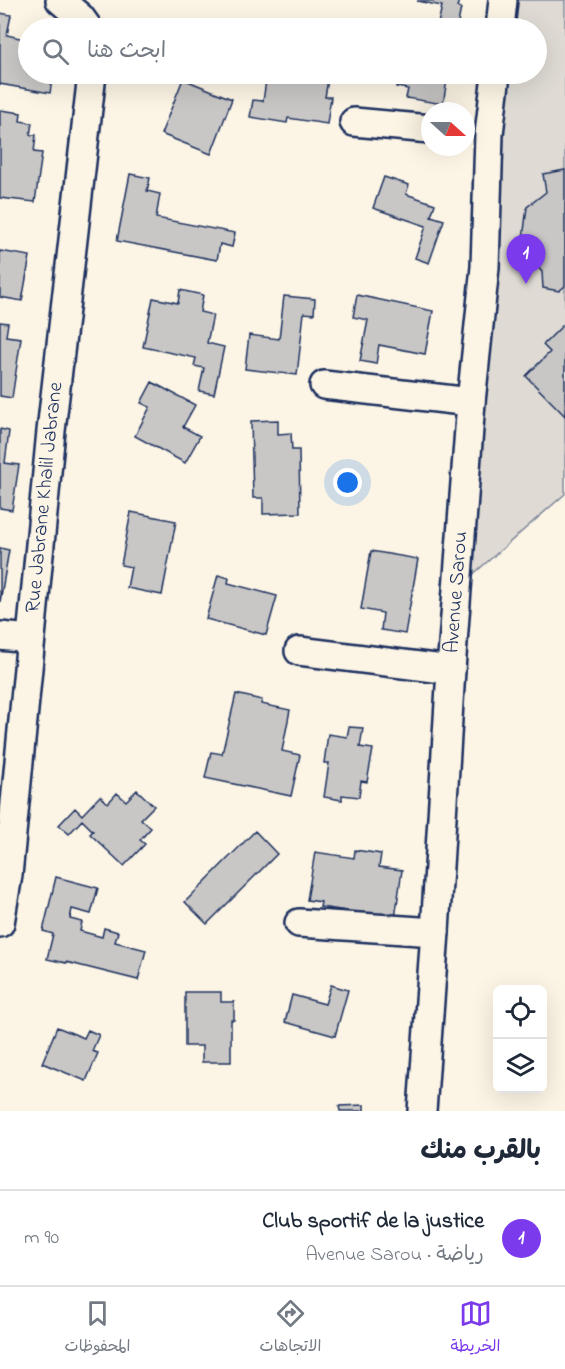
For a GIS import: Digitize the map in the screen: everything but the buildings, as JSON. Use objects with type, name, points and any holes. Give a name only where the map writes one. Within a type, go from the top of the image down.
[{"type":"street","points":[[60,0],[81,18]]},
{"type":"street","points":[[501,18],[503,0]]},
{"type":"street","name":"Rue Jabrane Khalil Jabrane","points":[[0,922],[8,875],[51,431],[91,84]]},
{"type":"street","name":"Avenue Sarou","points":[[422,1111],[451,670],[471,402],[484,267],[478,133],[493,84]]},
{"type":"street","points":[[354,122],[421,128]]},
{"type":"street","points":[[324,385],[471,402]]},
{"type":"street","points":[[0,636],[30,639]]},
{"type":"street","points":[[299,651],[451,670]]},
{"type":"street","points":[[298,923],[435,932]]},
{"type":"shaded area","points":[[503,0],[565,0],[565,494],[471,576],[498,84],[547,84],[547,18],[502,18]]},
{"type":"place","name":"Club sportif de la justice","points":[[526,284]]}]
